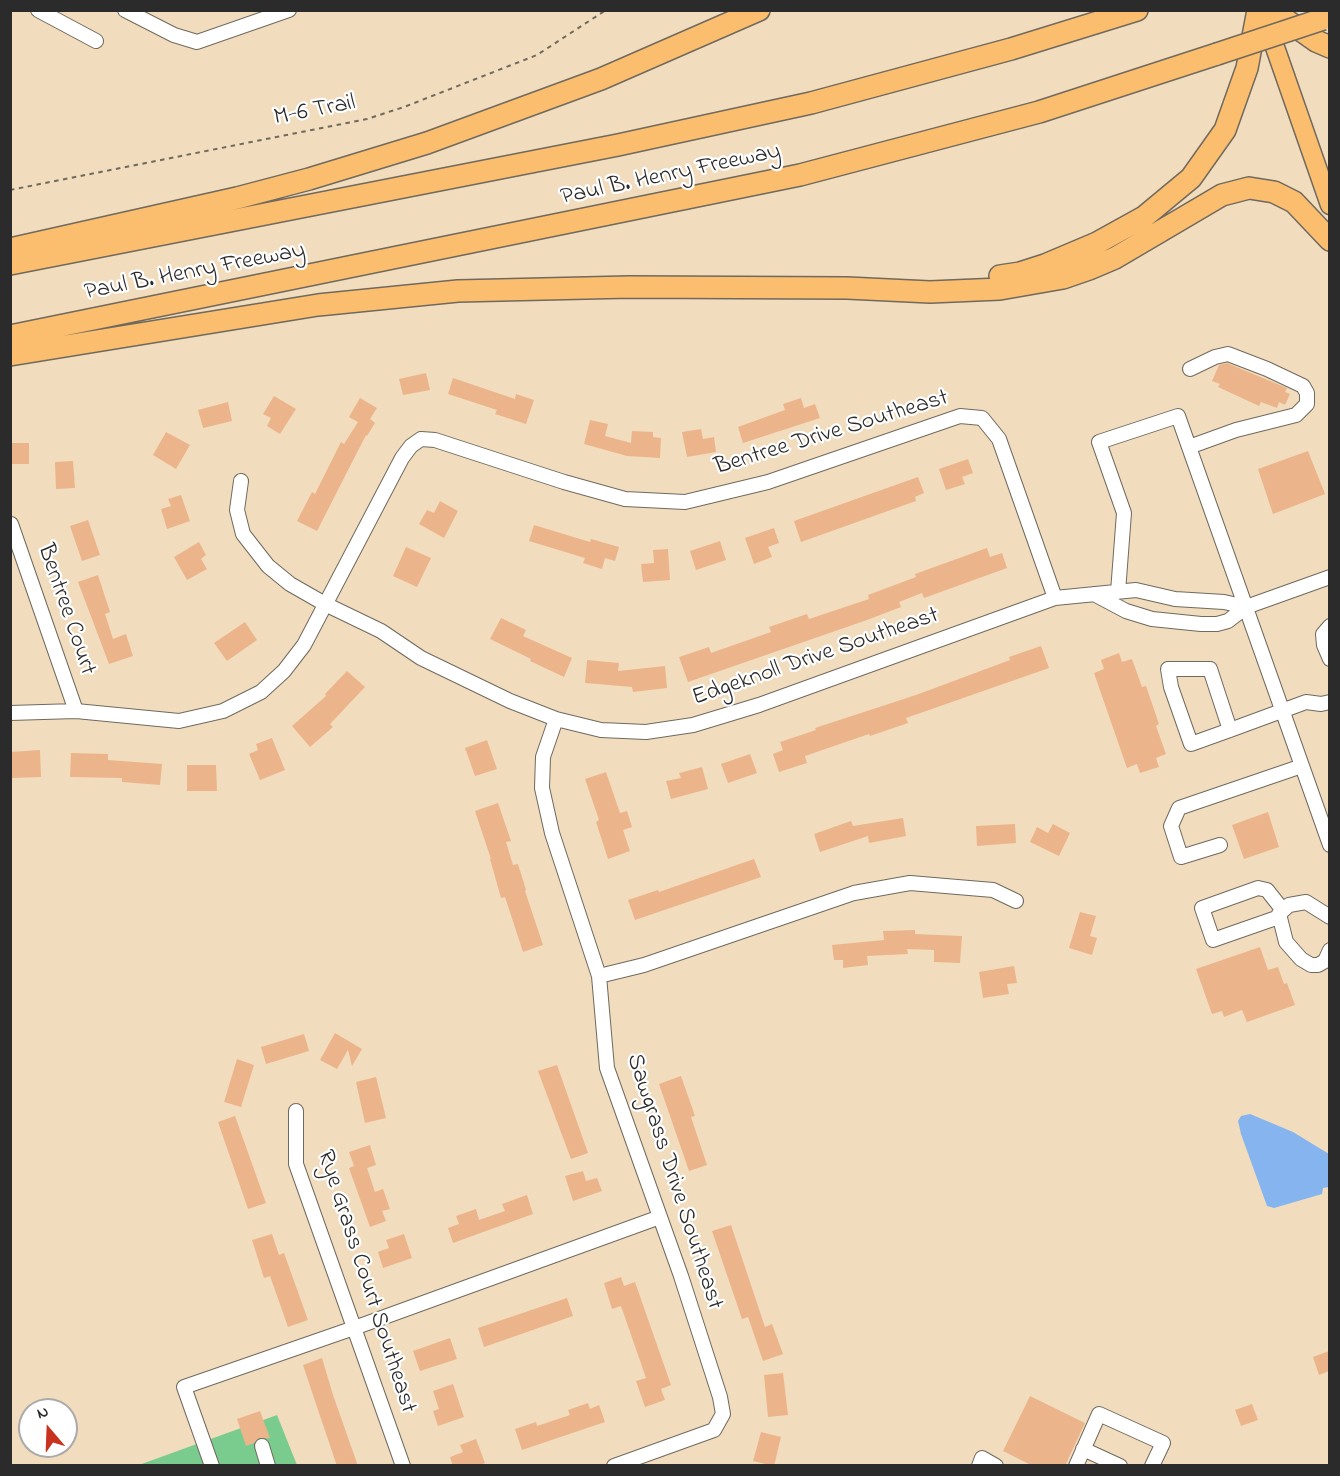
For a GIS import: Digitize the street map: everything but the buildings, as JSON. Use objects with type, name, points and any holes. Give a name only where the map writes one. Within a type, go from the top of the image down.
[{"type":"highway","name":"Paul B. Henry Freeway","points":[[10,264],[606,147],[811,103],[1011,49],[1137,10]]},
{"type":"highway","points":[[847,288],[988,278],[1020,273],[1072,255],[1144,217],[1191,178],[1225,130],[1247,68],[1260,10]]},
{"type":"highway","points":[[1272,10],[1316,41],[1329,47]]},
{"type":"highway","points":[[10,249],[237,198],[427,143],[601,79],[756,12]]},
{"type":"highway","name":"Paul B. Henry Freeway","points":[[10,336],[800,175],[1039,112],[1326,18]]},
{"type":"highway","points":[[10,355],[318,305],[381,297],[508,288],[847,288],[960,292],[1000,289],[1063,278],[1115,258],[1222,195],[1249,188],[1274,192],[1294,202],[1329,240]]},
{"type":"main road","points":[[1260,10],[1329,204]]},
{"type":"street","points":[[38,10],[96,41]]},
{"type":"street","points":[[125,10],[174,35],[197,42],[289,10]]},
{"type":"street","points":[[1189,447],[1236,430],[1296,415],[1307,404],[1307,393],[1304,386],[1228,354],[1215,357],[1190,369]]},
{"type":"street","name":"Bentree Drive Southeast","points":[[325,604],[411,446],[421,439],[435,440],[564,482],[625,499],[685,502],[768,482],[960,416],[982,418],[999,439],[1055,598]]},
{"type":"street","points":[[1118,592],[1124,513],[1099,442],[1178,416],[1328,838]]},
{"type":"street","name":"Edgeknoll Drive Southeast","points":[[242,481],[237,510],[243,534],[268,566],[290,584],[381,631],[421,658],[510,701],[556,719],[601,730],[646,732],[693,725],[759,705],[1055,598],[1136,590],[1174,599],[1224,602],[1246,607]]},
{"type":"street","name":"Bentree Court","points":[[11,524],[76,711]]},
{"type":"street","points":[[1094,594],[1126,611],[1152,619],[1201,624],[1228,621],[1246,607],[1329,577]]},
{"type":"street","points":[[10,713],[76,711],[179,721],[223,711],[261,692],[284,671],[304,645],[325,604]]},
{"type":"street","points":[[1329,626],[1323,634],[1329,659]]},
{"type":"street","points":[[1230,730],[1210,669],[1168,669],[1171,687],[1191,744],[1230,730],[1282,710],[1306,702],[1321,704],[1329,702]]},
{"type":"street","name":"Sawgrass Drive Southeast","points":[[556,719],[543,758],[542,788],[552,833],[599,976],[607,1068],[660,1217],[720,1397],[723,1414],[714,1430],[614,1466]]},
{"type":"street","points":[[1220,845],[1180,857],[1171,826],[1179,808],[1302,766]]},
{"type":"street","points":[[599,976],[644,965],[854,893],[910,883],[993,890],[1016,901]]},
{"type":"street","points":[[1329,917],[1306,902],[1289,905],[1280,913],[1213,940],[1202,909],[1258,888],[1267,890],[1280,913],[1286,942],[1294,952],[1311,965],[1318,965],[1325,961],[1329,950]]},
{"type":"street","name":"Rye Grass Court Southeast","points":[[296,1111],[296,1164],[403,1466]]},
{"type":"street","points":[[212,1466],[184,1387],[660,1217]]},
{"type":"street","points":[[1076,1466],[1099,1414],[1163,1443],[1152,1466]]},
{"type":"street","points":[[262,1446],[268,1466]]},
{"type":"street","points":[[1083,1449],[1120,1466]]},
{"type":"street","points":[[979,1466],[982,1458],[996,1466]]},
{"type":"path","name":"M-6 Trail","points":[[10,190],[367,119],[404,107],[537,55],[606,10]]},
{"type":"green space","points":[[277,1415],[297,1465],[136,1466]]},
{"type":"water","points":[[1250,1114],[1293,1132],[1329,1154],[1329,1187],[1323,1188],[1322,1194],[1274,1208],[1267,1206],[1238,1121],[1241,1116]]}]
